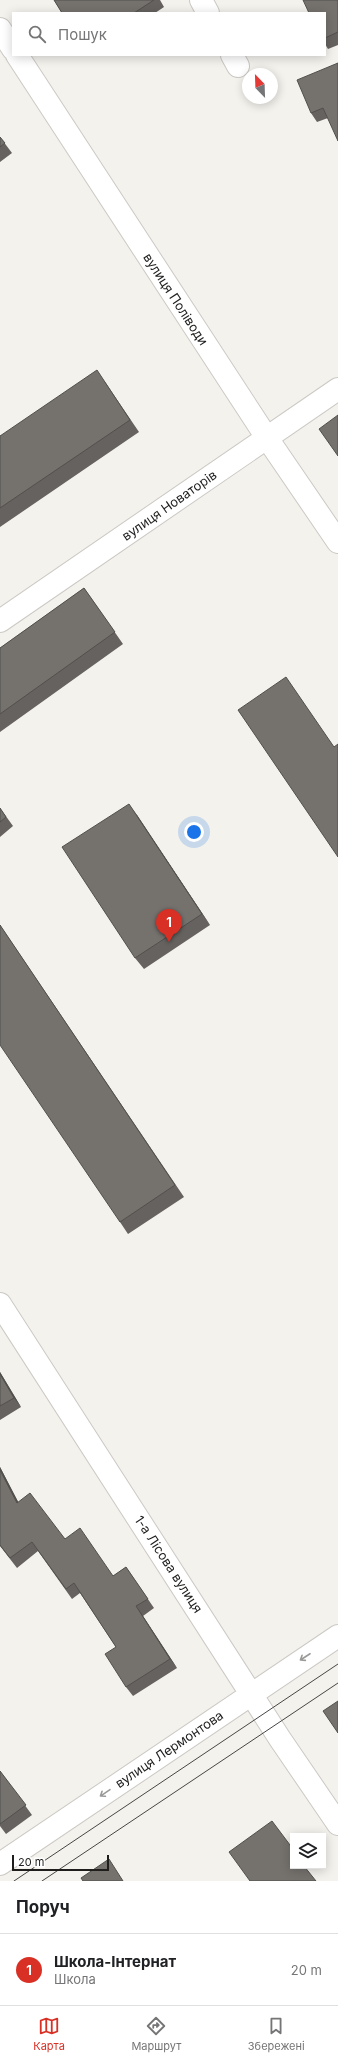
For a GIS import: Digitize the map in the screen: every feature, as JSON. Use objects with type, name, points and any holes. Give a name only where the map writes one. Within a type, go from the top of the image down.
[{"type":"street","points":[[201,0],[207,12]]},
{"type":"street","points":[[0,29],[12,47]]},
{"type":"street","name":"вулиця Поліводи","points":[[18,56],[267,438],[338,542]]},
{"type":"street","name":"вулиця Новаторів","points":[[0,621],[338,389]]},
{"type":"street","name":"1-а Лісова вулиця","points":[[0,1304],[252,1692],[280,1739],[338,1824]]},
{"type":"street","name":"вулиця Лермонтова","points":[[0,1864],[252,1692],[338,1636]]},
{"type":"building","points":[[54,0],[154,0],[136,12],[61,12]]},
{"type":"building","points":[[303,0],[338,0],[338,32],[326,38],[326,12],[309,12]]},
{"type":"building","points":[[338,63],[338,141],[323,108],[311,113],[297,80]]},
{"type":"building","points":[[0,137],[5,143],[0,147]]},
{"type":"building","points":[[97,370],[130,420],[0,508],[0,436]]},
{"type":"building","points":[[338,415],[338,456],[319,429]]},
{"type":"building","points":[[84,588],[115,632],[0,714],[0,648]]},
{"type":"building","points":[[286,677],[334,747],[338,744],[338,857],[238,710]]},
{"type":"building","points":[[129,804],[202,914],[135,958],[62,847]]},
{"type":"building","points":[[0,808],[6,817],[0,822]]},
{"type":"building","points":[[0,925],[175,1185],[120,1222],[0,1045]]},
{"type":"building","points":[[0,1374],[14,1398],[0,1406]]},
{"type":"building","points":[[0,1470],[17,1503],[30,1493],[65,1539],[80,1528],[113,1576],[126,1567],[148,1599],[136,1606],[170,1659],[126,1687],[105,1654],[116,1647],[74,1583],[66,1589],[32,1542],[10,1558],[0,1545]]},
{"type":"building","points":[[338,1701],[338,1733],[323,1711]]},
{"type":"building","points":[[0,1771],[26,1805],[0,1824]]},
{"type":"building","points":[[272,1821],[290,1845],[290,1869],[306,1869],[316,1881],[250,1881],[229,1852]]},
{"type":"building","points":[[109,1859],[123,1881],[83,1881],[81,1878]]},
{"type":"tram line","points":[[14,1881],[338,1664]]},
{"type":"tram line","points":[[42,1881],[338,1683]]},
{"type":"place","name":"Школа-Інтернат","points":[[169,942]]}]
